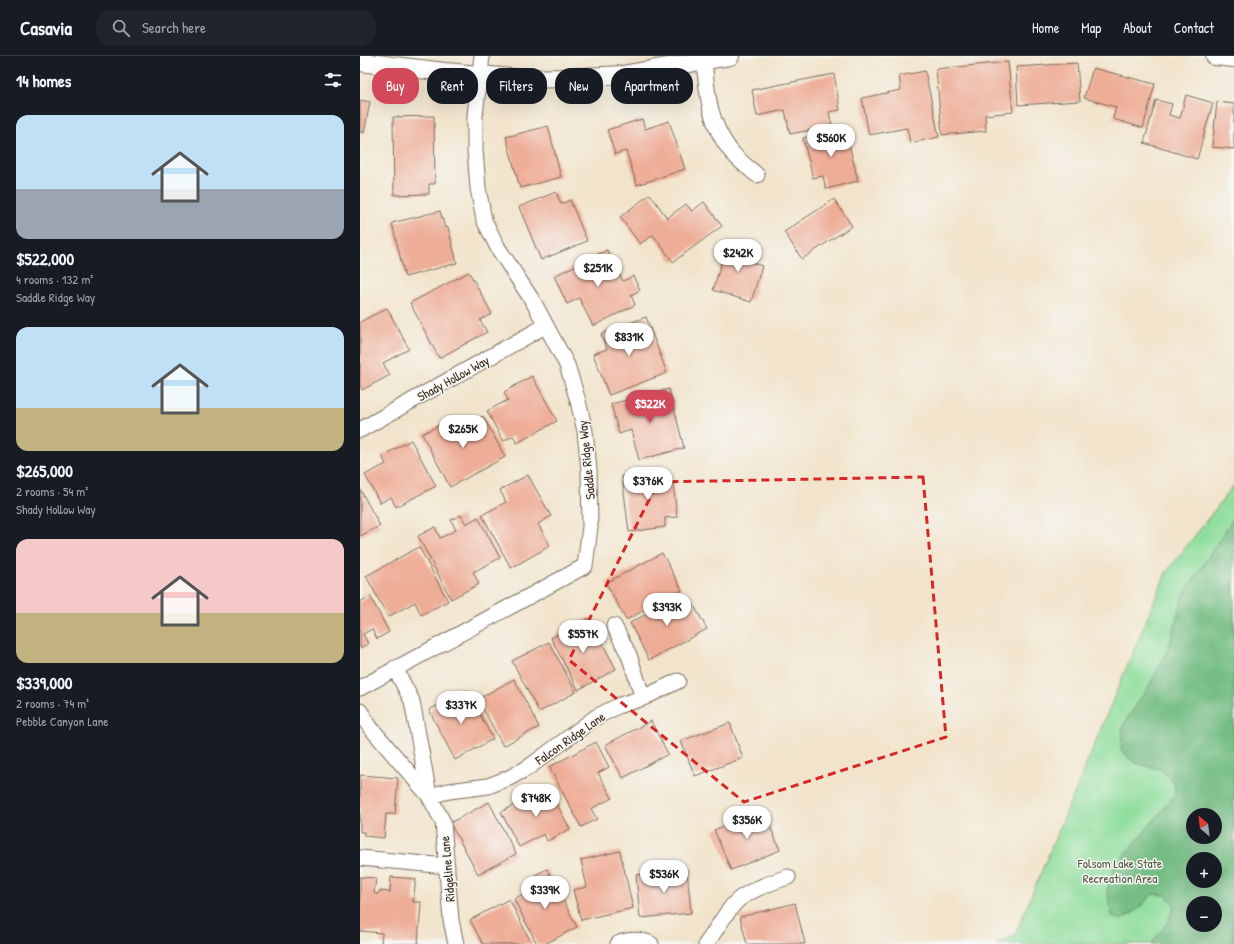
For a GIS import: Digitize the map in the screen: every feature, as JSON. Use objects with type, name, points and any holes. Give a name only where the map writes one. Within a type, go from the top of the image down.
[{"type":"street","name":"Saddle Ridge Way","points":[[360,688],[394,668],[585,566],[590,527],[589,470],[585,431],[578,402],[567,365],[534,303],[498,248],[484,220],[478,188],[475,150],[475,115],[482,56]]},
{"type":"street","points":[[360,62],[480,75],[522,78],[565,78],[622,75],[730,56]]},
{"type":"street","points":[[1215,56],[1234,58]]},
{"type":"street","points":[[704,60],[709,103],[717,131],[730,152],[757,175]]},
{"type":"street","name":"Shady Hollow Way","points":[[360,430],[545,326]]},
{"type":"street","points":[[614,626],[629,655],[643,698]]},
{"type":"street","name":"Ridgeline Lane","points":[[394,668],[412,702],[429,796]]},
{"type":"street","name":"Falcon Ridge Lane","points":[[429,796],[488,786],[509,778],[529,767],[596,717],[620,706],[643,698],[678,681]]},
{"type":"street","name":"Ridgeline Lane","points":[[360,711],[370,727],[429,796],[443,822],[451,920],[456,944]]},
{"type":"street","points":[[360,858],[447,866]]},
{"type":"street","points":[[706,944],[715,933],[723,918],[741,897],[768,883],[788,877]]},
{"type":"street","points":[[618,944],[634,940],[651,944]]},
{"type":"highlighted area","points":[[923,477],[946,737],[744,802],[569,660],[658,482]]},
{"type":"green space","name":"Folsom Lake State Recreation Area","points":[[1234,485],[1234,944],[996,944],[1015,935],[1166,573]]},
{"type":"green space","points":[[1234,517],[1234,944],[1151,944],[1167,923],[1175,906],[1166,895],[1153,894],[1136,911],[1121,920],[1112,916],[1107,890],[1114,868],[1175,795],[1174,783],[1162,770],[1135,763],[1121,750],[1123,725],[1150,684],[1169,647],[1183,596]]},
{"type":"building","points":[[1008,62],[1013,112],[985,115],[986,131],[942,135],[936,69]]},
{"type":"building","points":[[1077,63],[1080,101],[1018,105],[1016,67]]},
{"type":"building","points":[[1093,68],[1155,84],[1143,128],[1113,119],[1116,107],[1084,98]]},
{"type":"building","points":[[925,71],[939,137],[910,143],[907,128],[869,135],[862,98],[901,90],[899,76]]},
{"type":"building","points":[[834,74],[840,110],[829,112],[832,126],[790,134],[785,110],[757,116],[752,90]]},
{"type":"building","points":[[1186,95],[1213,103],[1197,159],[1144,143],[1156,100],[1172,104],[1169,115],[1180,118]]},
{"type":"building","points":[[360,100],[370,102],[364,133],[360,132]]},
{"type":"building","points":[[1217,102],[1234,104],[1234,149],[1212,147]]},
{"type":"building","points":[[434,116],[435,184],[429,184],[429,194],[394,195],[393,117]]},
{"type":"building","points":[[642,119],[645,129],[669,121],[685,169],[637,185],[626,151],[615,154],[607,130]]},
{"type":"building","points":[[548,126],[561,177],[520,188],[506,137]]},
{"type":"building","points":[[845,127],[858,181],[826,189],[823,176],[813,178],[803,138]]},
{"type":"building","points":[[556,192],[561,204],[570,200],[587,241],[541,260],[519,207]]},
{"type":"building","points":[[650,194],[667,218],[686,204],[692,211],[704,202],[722,226],[673,262],[653,235],[640,244],[620,217]]},
{"type":"building","points":[[834,199],[852,226],[802,259],[784,232]]},
{"type":"building","points":[[440,211],[445,228],[448,227],[457,263],[405,277],[392,223]]},
{"type":"building","points":[[728,241],[754,249],[750,262],[762,266],[751,302],[713,290]]},
{"type":"building","points":[[607,250],[623,281],[633,276],[640,290],[631,295],[635,305],[593,326],[579,298],[567,304],[554,276]]},
{"type":"building","points":[[469,272],[492,314],[480,320],[487,332],[439,358],[410,303]]},
{"type":"building","points":[[387,308],[409,349],[383,363],[390,375],[362,390],[360,385],[360,322]]},
{"type":"building","points":[[646,317],[667,373],[609,395],[593,354],[607,349],[601,334]]},
{"type":"building","points":[[532,376],[557,421],[517,443],[513,436],[503,441],[487,411],[508,400],[504,392]]},
{"type":"building","points":[[669,389],[684,448],[639,460],[631,430],[619,434],[611,404]]},
{"type":"building","points":[[483,416],[505,457],[450,487],[422,434],[451,419],[456,430]]},
{"type":"building","points":[[411,440],[436,486],[396,507],[391,497],[380,503],[365,475],[386,464],[382,456]]},
{"type":"building","points":[[659,471],[660,484],[673,483],[677,517],[665,518],[665,527],[629,532],[622,476]]},
{"type":"building","points":[[528,475],[551,516],[538,524],[550,546],[511,568],[482,515],[506,502],[500,490]]},
{"type":"building","points":[[360,489],[380,526],[360,536]]},
{"type":"building","points":[[461,515],[466,524],[478,517],[500,558],[473,572],[479,584],[451,599],[418,536],[435,527],[440,538],[456,530],[451,520]]},
{"type":"building","points":[[419,547],[448,601],[421,615],[415,602],[388,617],[366,576]]},
{"type":"building","points":[[662,553],[682,590],[626,620],[606,583]]},
{"type":"building","points":[[370,596],[389,632],[377,639],[372,629],[363,634],[368,644],[360,648],[360,602]]},
{"type":"building","points":[[679,596],[685,609],[693,604],[707,629],[649,660],[630,623]]},
{"type":"building","points":[[589,618],[616,669],[578,690],[551,638]]},
{"type":"building","points":[[549,642],[576,692],[539,712],[512,661]]},
{"type":"building","points":[[514,679],[539,727],[503,746],[478,699]]},
{"type":"building","points":[[467,690],[493,739],[455,760],[429,710]]},
{"type":"building","points":[[651,721],[668,754],[623,778],[605,745]]},
{"type":"building","points":[[730,723],[743,758],[695,776],[681,741]]},
{"type":"building","points":[[596,742],[609,767],[598,773],[612,798],[591,809],[597,819],[581,827],[549,767]]},
{"type":"building","points":[[360,775],[398,778],[395,814],[386,814],[384,838],[364,836],[364,832],[360,832]]},
{"type":"building","points":[[548,787],[570,829],[547,841],[544,834],[519,847],[501,812]]},
{"type":"building","points":[[489,802],[516,854],[478,874],[450,823]]},
{"type":"building","points":[[763,810],[780,850],[731,870],[714,830]]},
{"type":"building","points":[[620,851],[633,908],[581,920],[573,890],[587,887],[581,860]]},
{"type":"building","points":[[547,869],[577,927],[545,944],[537,944],[514,899],[538,886],[533,876]]},
{"type":"building","points":[[687,870],[691,913],[640,918],[636,875]]},
{"type":"building","points":[[360,877],[376,878],[374,893],[376,894],[380,891],[390,892],[391,877],[416,879],[413,902],[421,902],[418,944],[381,944],[382,933],[360,931]]},
{"type":"building","points":[[509,899],[532,944],[483,944],[470,920]]},
{"type":"building","points":[[795,903],[805,944],[747,944],[740,917]]}]
